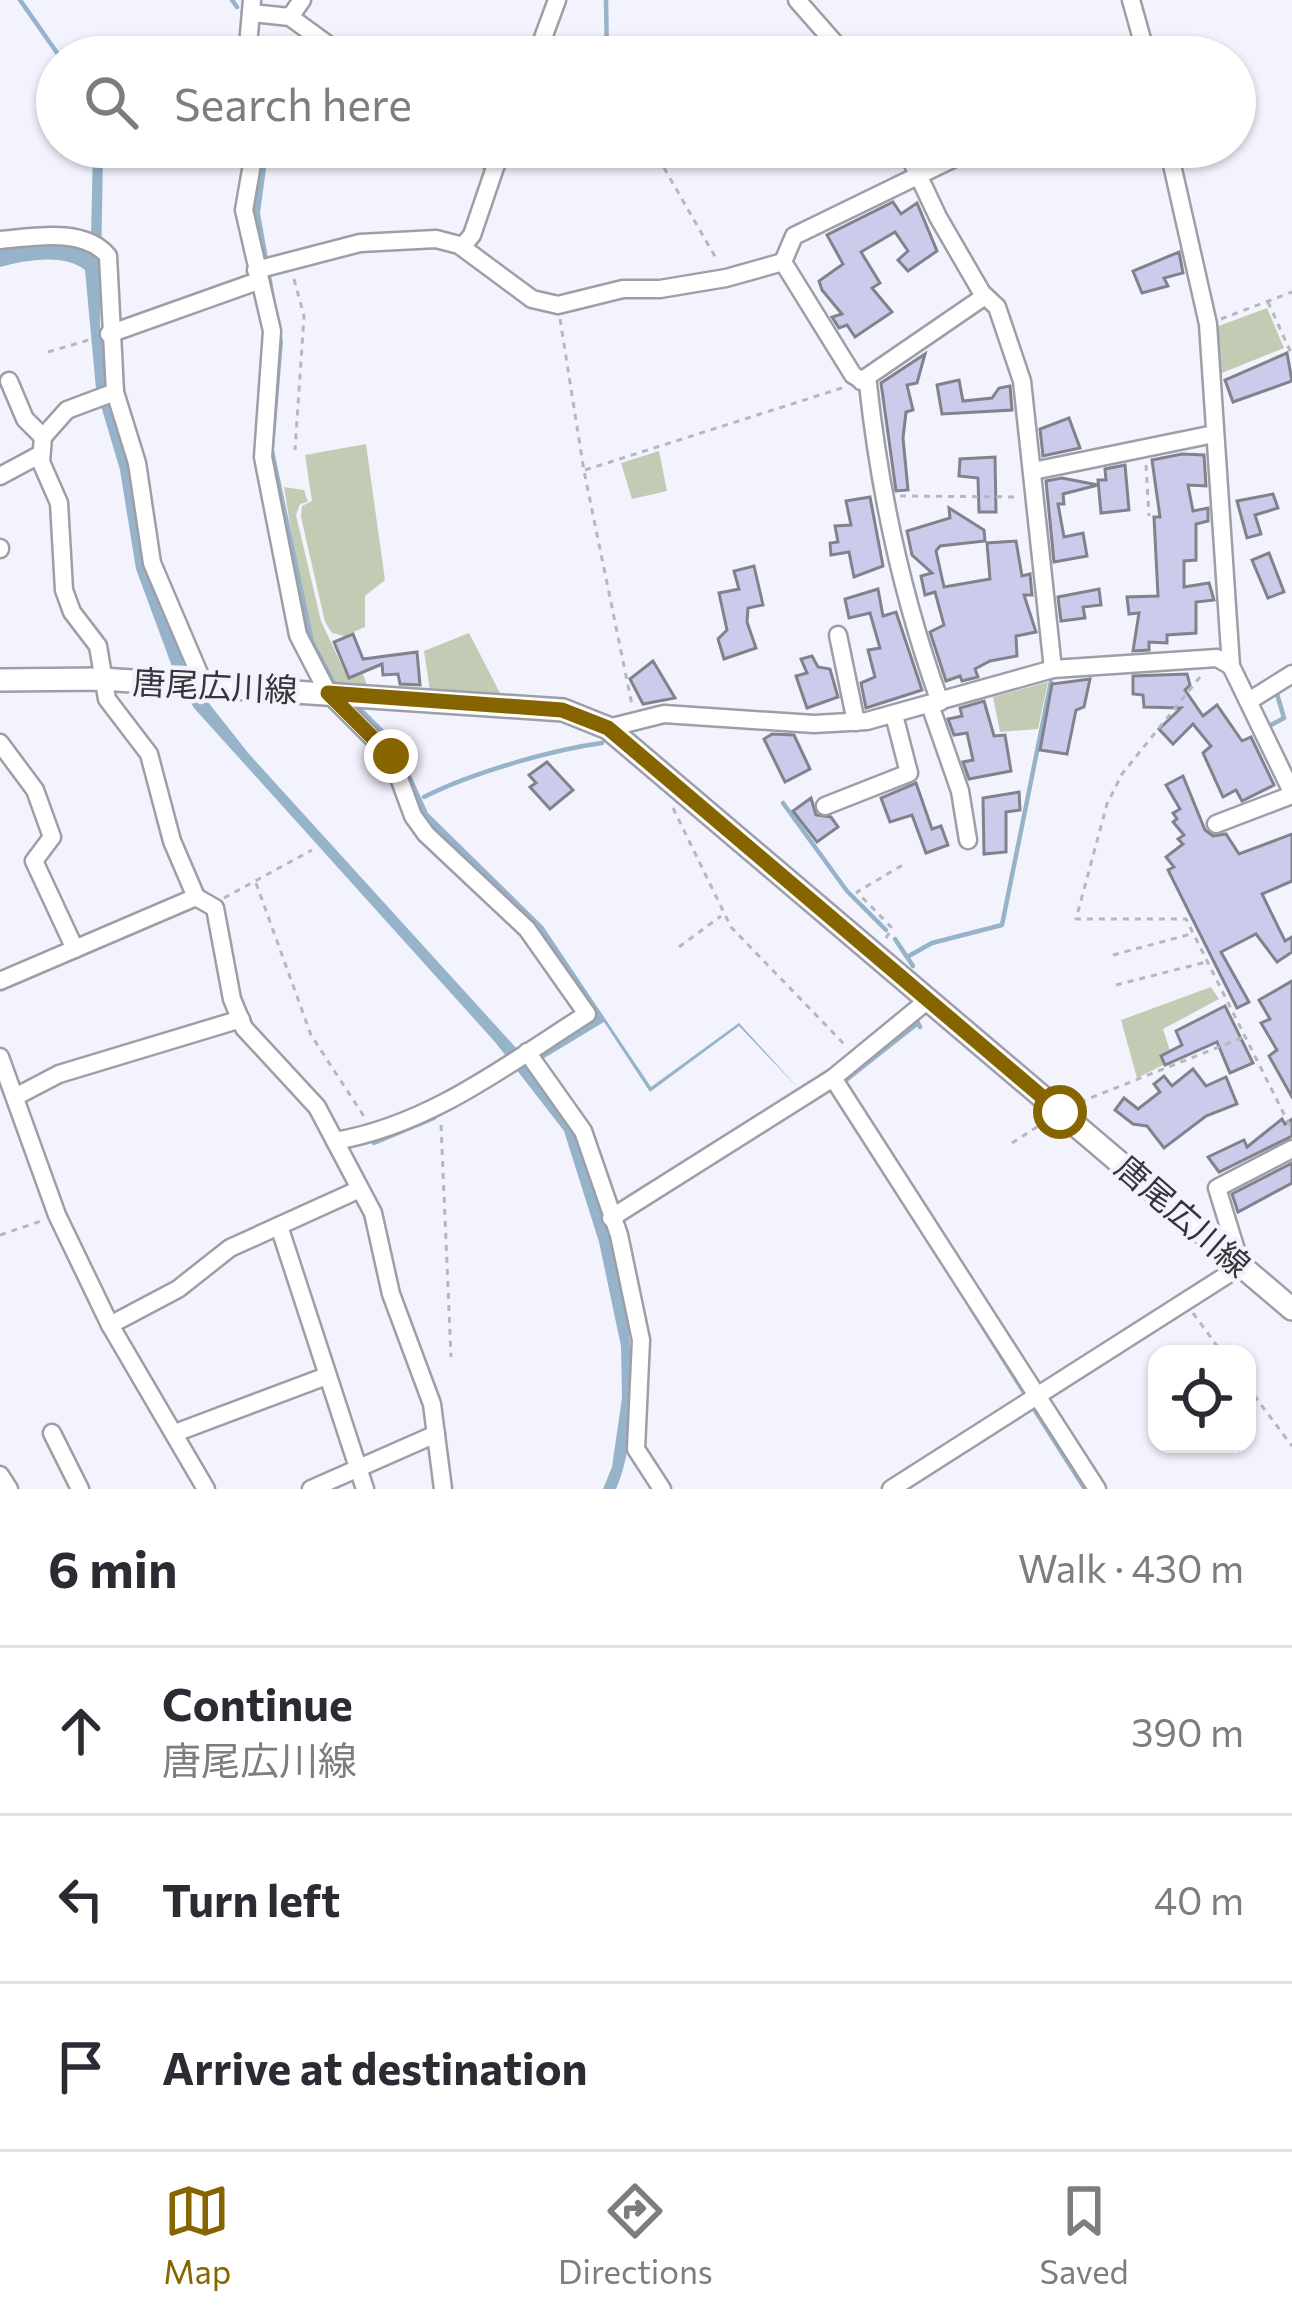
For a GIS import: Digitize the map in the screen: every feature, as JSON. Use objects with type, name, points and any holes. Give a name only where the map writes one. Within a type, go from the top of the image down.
[{"type":"main road","name":"唐尾広川線","points":[[0,680],[102,679],[562,710],[608,728],[928,1000],[1066,1109],[1292,1309]]},
{"type":"street","points":[[264,8],[302,0]]},
{"type":"street","points":[[544,36],[557,0]]},
{"type":"street","points":[[796,0],[828,36]]},
{"type":"street","points":[[1131,0],[1141,36]]},
{"type":"street","points":[[253,36],[264,8]]},
{"type":"street","points":[[264,8],[310,36]]},
{"type":"street","points":[[251,168],[244,211],[267,270],[272,331],[263,457],[298,635],[338,694],[391,756],[413,816],[426,834],[527,929],[587,1014],[440,1106],[376,1134],[335,1141]]},
{"type":"street","points":[[462,247],[472,235],[495,168]]},
{"type":"street","points":[[918,168],[938,217],[998,308],[1022,381],[1053,669]]},
{"type":"street","points":[[783,262],[794,236],[936,168]]},
{"type":"street","points":[[1173,168],[1208,324],[1224,662],[1250,700],[1292,794],[1216,824]]},
{"type":"street","points":[[0,240],[69,236],[95,245],[108,256],[108,394],[137,463],[152,563],[192,685]]},
{"type":"street","points":[[110,334],[267,270],[360,243],[413,238],[462,247],[532,298],[558,305],[622,289],[726,278],[783,262]]},
{"type":"street","points":[[783,262],[861,381],[868,384],[880,497],[907,611],[960,790],[968,841]]},
{"type":"street","points":[[861,381],[986,296]]},
{"type":"street","points":[[9,381],[42,445],[59,503],[64,590],[72,612],[98,646],[107,699],[149,754],[172,841],[204,901],[241,1019],[264,1053],[317,1107],[373,1214],[391,1294],[432,1404],[443,1489]]},
{"type":"street","points":[[1,473],[42,445],[67,410],[108,394]]},
{"type":"street","points":[[1033,471],[1214,434]]},
{"type":"street","points":[[838,634],[856,722]]},
{"type":"street","points":[[608,728],[664,714],[856,722],[1053,669],[1224,662]]},
{"type":"street","points":[[1250,700],[1292,674]]},
{"type":"street","points":[[825,806],[909,772],[894,715]]},
{"type":"street","points":[[0,743],[35,790],[47,821],[52,837],[34,861],[75,949]]},
{"type":"street","points":[[0,981],[204,901]]},
{"type":"street","points":[[610,1218],[832,1078],[928,1000]]},
{"type":"street","points":[[15,1097],[59,1074],[241,1019]]},
{"type":"street","points":[[520,1056],[583,1131],[641,1340],[636,1449],[662,1489]]},
{"type":"street","points":[[0,1057],[58,1215],[110,1325],[206,1489]]},
{"type":"street","points":[[832,1078],[1097,1489]]},
{"type":"street","points":[[891,1489],[1241,1266],[1217,1188],[1292,1149]]},
{"type":"street","points":[[110,1325],[178,1289],[230,1248],[360,1189]]},
{"type":"street","points":[[279,1226],[324,1377],[365,1489]]},
{"type":"street","points":[[175,1433],[324,1377]]},
{"type":"street","points":[[52,1433],[80,1489]]},
{"type":"street","points":[[311,1489],[436,1434]]},
{"type":"street","points":[[0,1475],[9,1489]]},
{"type":"path","points":[[664,168],[726,278]]},
{"type":"path","points":[[267,270],[304,316],[295,450]]},
{"type":"path","points":[[1208,324],[1292,292]]},
{"type":"path","points":[[1268,301],[1292,355]]},
{"type":"path","points":[[558,305],[584,471],[634,718]]},
{"type":"path","points":[[48,352],[87,340]]},
{"type":"path","points":[[584,471],[861,381]]},
{"type":"path","points":[[1144,451],[1149,516]]},
{"type":"path","points":[[880,497],[941,493],[1035,497]]},
{"type":"path","points":[[1224,662],[1145,739],[1122,774],[1107,805],[1076,919],[1182,916],[1292,1130]]},
{"type":"path","points":[[661,772],[723,914],[857,1058]]},
{"type":"path","points":[[204,901],[256,883],[312,850]]},
{"type":"path","points":[[875,955],[892,928],[857,892],[906,863]]},
{"type":"path","points":[[256,883],[310,1035],[376,1134]]},
{"type":"path","points":[[679,947],[723,914]]},
{"type":"path","points":[[1113,955],[1193,933]]},
{"type":"path","points":[[1116,985],[1208,961]]},
{"type":"path","points":[[1012,1143],[1066,1109],[1245,1037]]},
{"type":"path","points":[[440,1106],[452,1357]]},
{"type":"path","points":[[0,1235],[58,1215]]},
{"type":"path","points":[[1184,1302],[1216,1345]]},
{"type":"path","points":[[1256,1398],[1292,1446]]},
{"type":"green space","points":[[1267,308],[1284,348],[1217,375],[1216,327]]},
{"type":"green space","points":[[366,444],[385,580],[365,596],[365,627],[344,636],[332,633],[325,622],[301,517],[302,506],[312,501],[305,455]]},
{"type":"green space","points":[[659,451],[667,491],[632,499],[621,463]]},
{"type":"green space","points":[[284,487],[304,490],[308,502],[300,504],[296,515],[321,621],[348,679],[363,674],[367,686],[335,684],[307,630]]},
{"type":"green space","points":[[469,633],[501,695],[430,691],[424,651]]},
{"type":"green space","points":[[1048,682],[1038,729],[1000,732],[993,697]]},
{"type":"green space","points":[[1211,987],[1219,999],[1163,1029],[1173,1060],[1137,1078],[1121,1020]]},
{"type":"water","points":[[93,168],[103,168],[100,325],[108,388],[132,466],[148,569],[189,678],[249,754],[528,1061],[594,1017],[427,827],[398,760],[331,686],[308,644],[269,460],[277,331],[252,213],[259,168],[266,168],[260,213],[283,342],[274,450],[314,641],[336,682],[396,742],[428,813],[543,926],[651,1087],[739,1023],[800,1090],[739,1026],[650,1092],[604,1022],[531,1066],[569,1119],[586,1157],[625,1302],[632,1404],[628,1449],[616,1489],[603,1489],[612,1467],[622,1398],[621,1346],[599,1242],[564,1131],[495,1042],[194,708],[174,672],[136,569],[120,470],[96,389],[85,270],[55,260],[0,267],[0,248],[91,237]]},
{"type":"building","points":[[893,202],[901,214],[917,203],[937,251],[908,271],[898,260],[908,251],[895,232],[861,252],[880,283],[872,288],[892,312],[855,337],[847,325],[839,328],[832,317],[842,314],[819,281],[843,264],[827,235]]},
{"type":"building","points":[[1179,252],[1183,273],[1164,278],[1168,286],[1142,293],[1133,271]]},
{"type":"building","points":[[1287,353],[1292,381],[1233,402],[1225,380]]},
{"type":"building","points":[[925,354],[917,383],[907,385],[913,410],[906,412],[903,438],[908,490],[896,491],[881,383]]},
{"type":"building","points":[[959,380],[963,401],[992,398],[999,388],[1010,386],[1012,410],[942,414],[937,385]]},
{"type":"building","points":[[1069,418],[1080,448],[1043,456],[1040,429]]},
{"type":"building","points":[[1204,455],[1206,486],[1188,485],[1193,511],[1208,508],[1208,521],[1196,524],[1196,560],[1184,561],[1184,587],[1209,583],[1214,600],[1196,602],[1196,633],[1167,635],[1167,643],[1149,642],[1149,650],[1133,651],[1139,613],[1129,614],[1127,597],[1158,596],[1154,517],[1160,517],[1152,460]]},
{"type":"building","points":[[995,457],[996,512],[979,512],[978,478],[959,476],[960,459]]},
{"type":"building","points":[[1125,465],[1129,510],[1101,513],[1098,480],[1106,480],[1105,469]]},
{"type":"building","points":[[1062,478],[1098,485],[1063,494],[1064,504],[1058,504],[1064,537],[1083,533],[1087,556],[1054,562],[1046,481]]},
{"type":"building","points":[[1273,494],[1278,508],[1255,515],[1261,534],[1247,538],[1237,501]]},
{"type":"building","points":[[870,497],[883,566],[854,577],[849,552],[831,555],[830,543],[838,542],[835,526],[851,525],[846,501]]},
{"type":"building","points":[[949,508],[984,530],[985,541],[940,546],[936,551],[944,587],[990,579],[987,543],[1016,541],[1022,576],[1030,574],[1032,595],[1024,595],[1036,632],[1016,636],[1017,656],[990,661],[975,669],[978,677],[962,681],[960,676],[946,681],[930,632],[944,625],[935,592],[925,595],[921,576],[932,573],[912,555],[907,531],[950,518]]},
{"type":"building","points":[[1269,553],[1284,592],[1268,598],[1252,560]]},
{"type":"building","points":[[754,566],[763,605],[748,608],[747,622],[756,648],[724,659],[718,639],[727,630],[719,593],[739,589],[734,571]]},
{"type":"building","points":[[878,589],[883,616],[896,612],[922,690],[866,708],[861,683],[875,677],[868,650],[880,648],[870,613],[849,618],[845,599]]},
{"type":"building","points":[[1099,589],[1101,605],[1083,607],[1085,618],[1061,621],[1058,597]]},
{"type":"building","points":[[353,634],[363,659],[417,652],[420,685],[400,684],[398,674],[383,675],[382,664],[349,678],[334,642]]},
{"type":"building","points":[[812,656],[818,667],[830,669],[838,697],[807,708],[796,676],[807,673],[801,659]]},
{"type":"building","points":[[653,661],[675,698],[643,704],[630,679]]},
{"type":"building","points":[[1187,674],[1190,685],[1185,690],[1203,716],[1217,705],[1242,741],[1251,737],[1274,785],[1242,801],[1236,790],[1223,797],[1203,753],[1211,746],[1193,724],[1173,744],[1159,729],[1181,708],[1144,707],[1143,695],[1133,694],[1133,676]]},
{"type":"building","points":[[1090,679],[1084,707],[1076,710],[1067,754],[1040,750],[1052,684]]},
{"type":"building","points":[[984,701],[994,736],[1005,735],[1011,771],[969,779],[963,762],[973,760],[967,733],[954,735],[948,719],[962,716],[960,708]]},
{"type":"building","points":[[772,734],[794,735],[810,769],[785,782],[764,739]]},
{"type":"building","points":[[547,762],[573,790],[550,809],[530,787],[536,783],[529,775]]},
{"type":"building","points":[[1183,776],[1205,830],[1213,836],[1226,834],[1239,854],[1292,834],[1292,881],[1262,894],[1285,941],[1292,937],[1292,952],[1277,962],[1256,934],[1221,952],[1249,1002],[1237,1008],[1168,870],[1174,867],[1166,857],[1183,844],[1178,839],[1184,835],[1173,822],[1177,819],[1173,813],[1180,809],[1166,785]]},
{"type":"building","points":[[916,783],[932,829],[941,826],[948,845],[926,853],[912,815],[890,822],[881,798]]},
{"type":"building","points":[[1019,792],[1020,810],[1006,812],[1006,852],[984,854],[983,798]]},
{"type":"building","points":[[811,798],[816,815],[831,817],[838,827],[817,842],[793,811]]},
{"type":"building","points":[[1292,981],[1292,1097],[1269,1056],[1277,1050],[1261,1023],[1270,1019],[1259,1000]]},
{"type":"building","points":[[1225,1006],[1253,1063],[1230,1073],[1217,1042],[1165,1065],[1161,1056],[1182,1045],[1176,1031]]},
{"type":"building","points":[[1193,1069],[1206,1086],[1226,1077],[1237,1104],[1206,1116],[1164,1148],[1147,1126],[1133,1124],[1115,1110],[1124,1098],[1138,1109],[1160,1092],[1154,1084],[1164,1076],[1172,1086]]},
{"type":"building","points":[[1282,1119],[1285,1124],[1292,1119],[1292,1136],[1219,1172],[1208,1157],[1244,1140],[1247,1147]]},
{"type":"building","points":[[1292,1163],[1292,1183],[1238,1212],[1232,1194]]},
{"type":"waterway","points":[[20,0],[45,36]]},
{"type":"waterway","points":[[232,0],[237,7]]},
{"type":"waterway","points":[[606,0],[607,36]]},
{"type":"waterway","points":[[907,957],[932,943],[1002,925],[1051,682]]},
{"type":"waterway","points":[[1271,725],[1284,718],[1277,694]]},
{"type":"waterway","points":[[424,797],[512,764],[602,743]]},
{"type":"waterway","points":[[783,803],[847,891],[886,930]]},
{"type":"waterway","points":[[895,939],[913,966]]},
{"type":"waterway","points":[[846,1080],[918,1023],[920,1027]]},
{"type":"waterway","points":[[374,1143],[434,1118]]},
{"type":"waterway","points":[[971,1308],[1025,1394]]},
{"type":"waterway","points":[[1034,1409],[1085,1489]]},
{"type":"route","points":[[391,756],[328,693],[562,710],[608,728],[1060,1112]]}]
